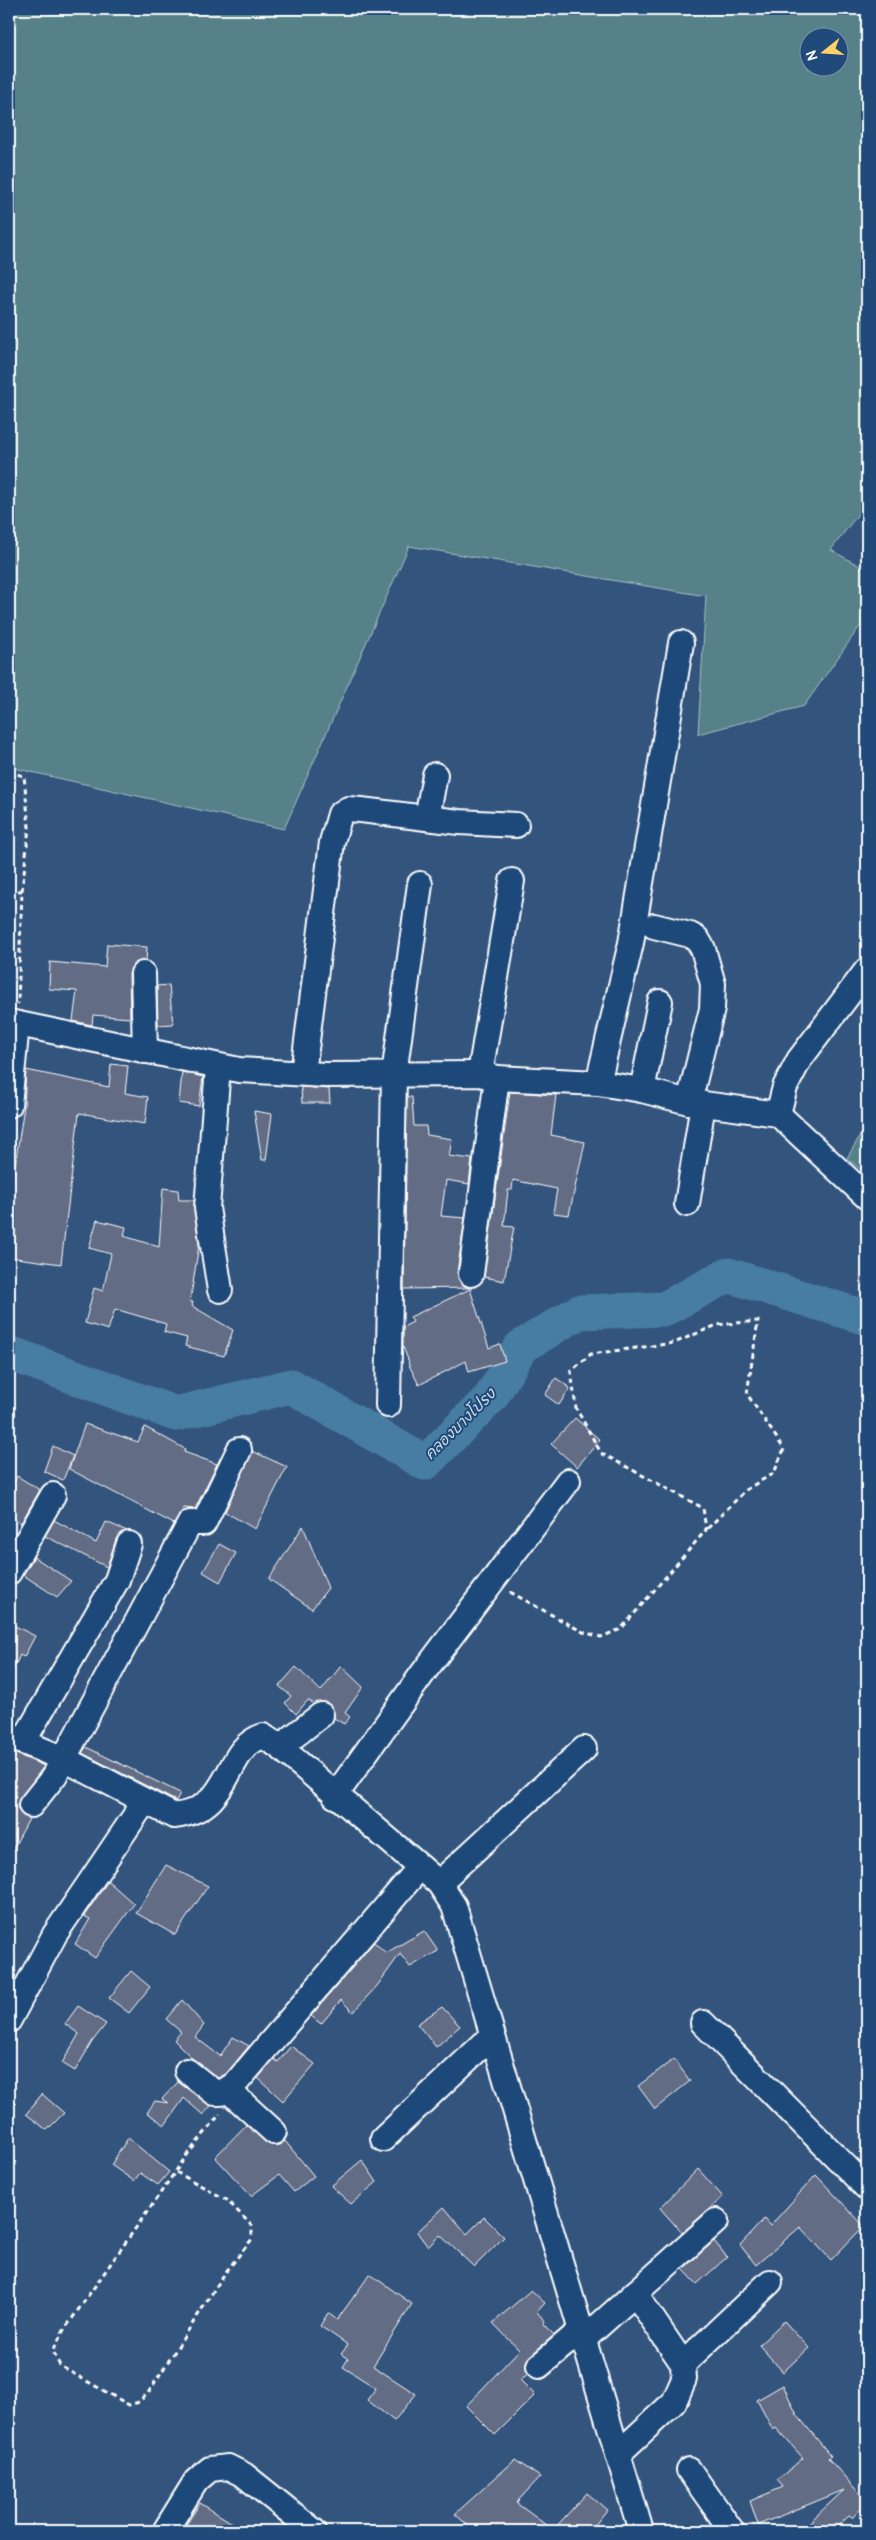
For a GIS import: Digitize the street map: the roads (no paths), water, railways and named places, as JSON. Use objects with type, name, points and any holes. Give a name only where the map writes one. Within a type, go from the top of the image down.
[{"type":"street","points":[[598,1083],[631,943],[681,643]]},
{"type":"street","points":[[427,818],[435,775]]},
{"type":"street","points":[[303,1073],[336,824],[340,814],[348,809],[516,825]]},
{"type":"street","points":[[471,1274],[489,1076],[512,881]]},
{"type":"street","points":[[388,1405],[394,1075],[420,884]]},
{"type":"street","points":[[654,926],[690,935],[697,940],[703,949],[713,984],[712,1008],[696,1103],[687,1204]]},
{"type":"street","points":[[778,1114],[785,1087],[799,1060],[867,970]]},
{"type":"street","points":[[142,974],[144,1051]]},
{"type":"street","points":[[642,1090],[660,1002]]},
{"type":"street","points":[[9,1105],[13,1023],[229,1069],[303,1073],[489,1076],[598,1083],[642,1090],[696,1103],[778,1114],[867,1198]]},
{"type":"street","points":[[220,1290],[207,1208],[229,1069]]},
{"type":"street","points":[[31,1805],[56,1775],[190,1523],[204,1523],[239,1450]]},
{"type":"street","points":[[335,1796],[568,1481]]},
{"type":"street","points":[[9,1572],[53,1495]]},
{"type":"street","points":[[129,1544],[117,1580],[16,1739],[64,1759],[174,1816],[192,1814],[206,1807],[242,1753],[254,1739],[263,1736],[280,1747],[439,1883],[454,1906],[641,2531]]},
{"type":"street","points":[[280,1747],[321,1715]]},
{"type":"street","points":[[439,1883],[584,1749]]},
{"type":"street","points":[[9,2020],[55,1934],[145,1801]]},
{"type":"street","points":[[187,2071],[215,2093],[224,2091],[420,1867]]},
{"type":"street","points":[[703,2023],[866,2185]]},
{"type":"street","points":[[383,2139],[492,2036]]},
{"type":"street","points":[[224,2091],[274,2132]]},
{"type":"street","points":[[539,2366],[635,2293],[716,2221]]},
{"type":"street","points":[[683,2364],[770,2282]]},
{"type":"street","points":[[618,2454],[674,2402],[684,2379],[683,2364],[635,2293]]},
{"type":"street","points":[[165,2531],[196,2481],[210,2469],[228,2467],[244,2475],[314,2531]]},
{"type":"street","points":[[689,2470],[732,2531]]},
{"type":"waterway","name":"คลองบางโปรง","points":[[9,1353],[176,1414],[291,1386],[425,1463],[491,1397],[521,1347],[579,1312],[664,1309],[728,1275],[867,1318]]}]
